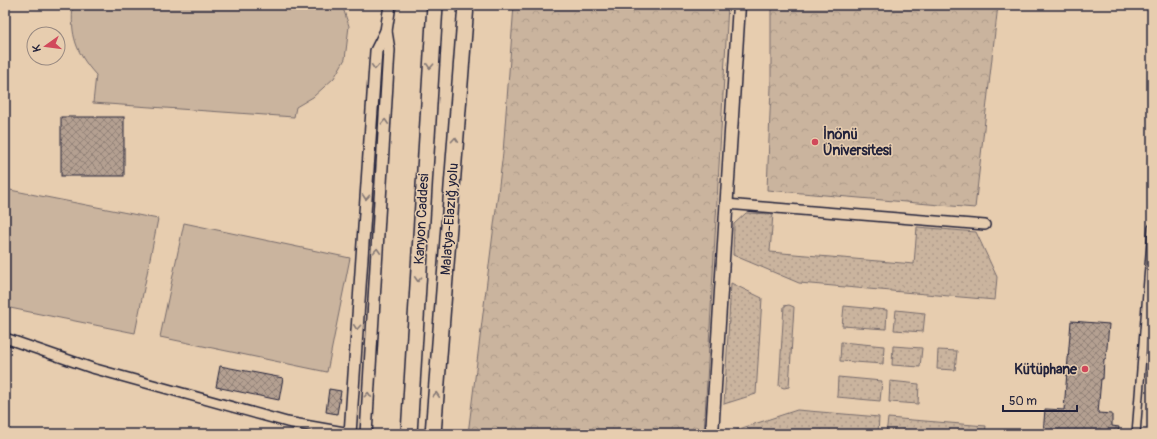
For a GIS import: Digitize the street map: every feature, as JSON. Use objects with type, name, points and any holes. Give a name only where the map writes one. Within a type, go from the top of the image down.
[{"type":"highway","name":"Kanyon Caddesi","points":[[409,434],[434,5]]},
{"type":"highway","name":"Malatya-Elazığ yolu","points":[[433,434],[466,5]]},
{"type":"main road","points":[[712,434],[739,5]]},
{"type":"street","points":[[366,434],[388,58],[386,31],[390,5]]},
{"type":"street","points":[[5,338],[92,368],[287,422],[350,433],[376,50],[386,31]]},
{"type":"street","points":[[726,204],[984,224]]},
{"type":"street","points":[[1136,434],[1152,228]]},
{"type":"green space","points":[[73,5],[342,5],[349,26],[345,59],[334,78],[313,97],[296,107],[294,117],[93,103],[96,75],[79,51],[76,43],[72,16]]},
{"type":"green space","points":[[514,5],[728,5],[704,434],[468,434],[503,153]]},
{"type":"green space","points":[[771,5],[998,5],[975,208],[767,190],[771,87]]},
{"type":"green space","points":[[5,189],[158,219],[135,333],[5,307]]},
{"type":"green space","points":[[746,213],[773,214],[770,252],[914,264],[917,227],[976,232],[997,277],[995,300],[799,283],[733,255],[734,224]]},
{"type":"green space","points":[[184,223],[350,258],[327,372],[160,337]]},
{"type":"green space","points":[[731,283],[762,298],[756,394],[724,404]]},
{"type":"green space","points":[[789,305],[794,307],[789,387],[784,388],[779,386],[784,306]]},
{"type":"green space","points":[[844,306],[887,310],[886,329],[842,326]]},
{"type":"green space","points":[[896,310],[925,313],[923,332],[894,330]]},
{"type":"green space","points":[[841,342],[884,346],[883,364],[840,361]]},
{"type":"green space","points":[[893,346],[922,348],[920,367],[892,365]]},
{"type":"green space","points":[[938,350],[957,351],[955,370],[937,369]]},
{"type":"green space","points":[[838,377],[882,381],[880,401],[837,397]]},
{"type":"green space","points":[[890,381],[919,384],[918,404],[889,402]]},
{"type":"green space","points":[[797,410],[879,417],[878,434],[724,434]]},
{"type":"green space","points":[[888,418],[986,426],[985,434],[886,434]]},
{"type":"building","points":[[61,117],[124,117],[124,176],[61,176]]},
{"type":"building","name":"Kütüphane","points":[[1071,321],[1109,324],[1106,359],[1104,359],[1103,379],[1101,379],[1098,413],[1112,414],[1112,426],[1119,427],[1118,434],[1043,434],[1045,409],[1064,410]]},
{"type":"building","points":[[220,366],[283,378],[279,400],[216,387]]},
{"type":"building","points":[[329,389],[341,391],[337,414],[326,412]]},
{"type":"place","name":"İnönü Üniversitesi","points":[[815,142]]},
{"type":"place","name":"Kütüphane","points":[[1085,369]]}]
